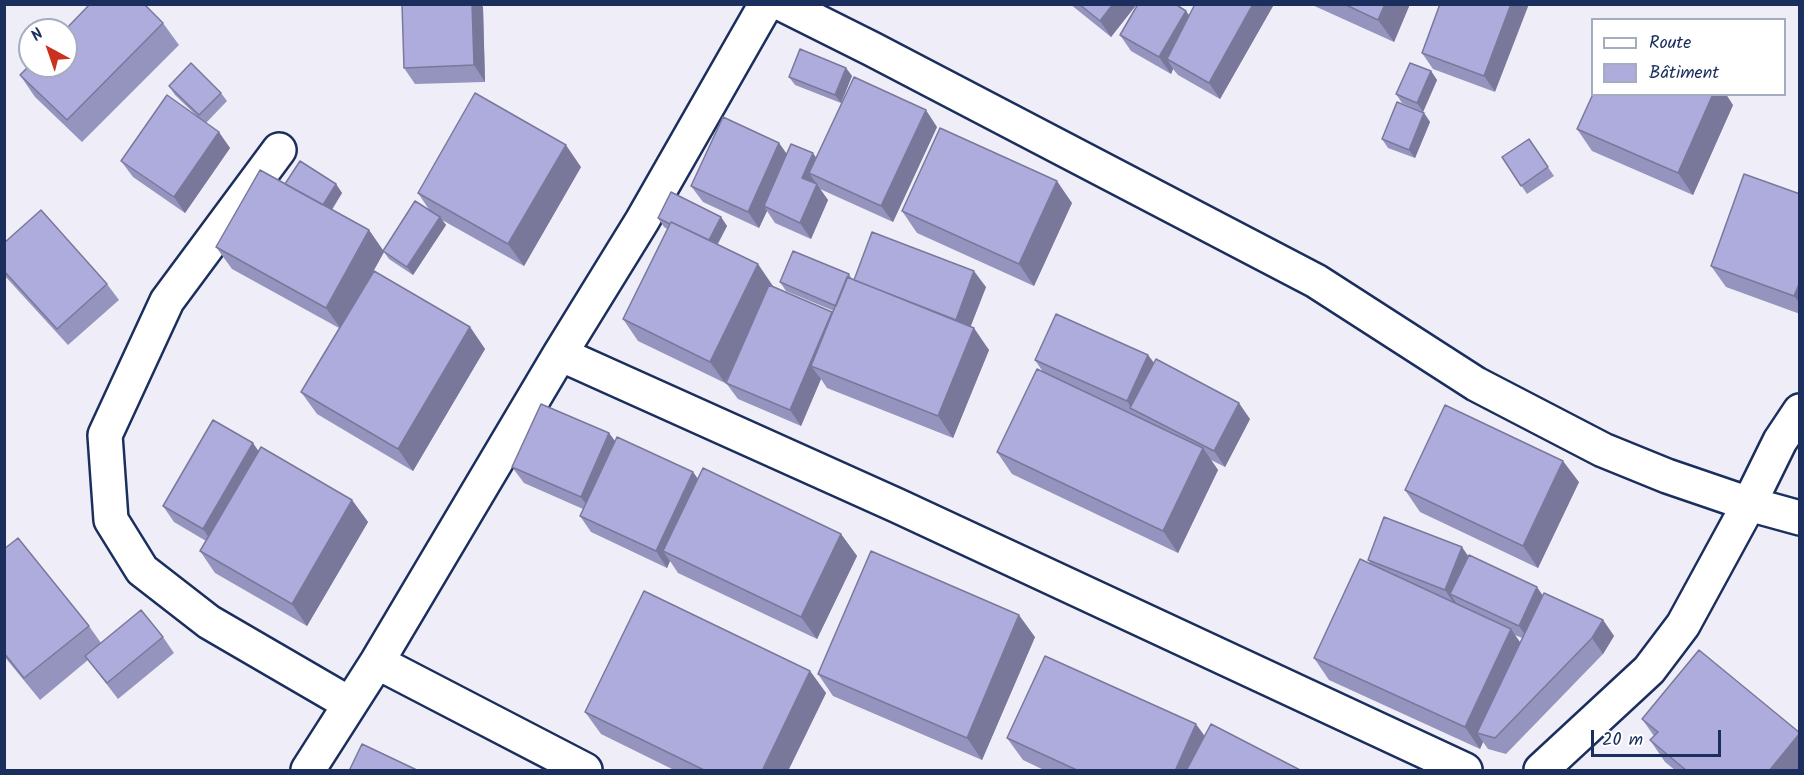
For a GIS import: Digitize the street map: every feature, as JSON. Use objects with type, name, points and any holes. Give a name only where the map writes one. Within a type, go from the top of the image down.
[{"type":"street","points":[[308,771],[377,662],[642,221],[766,4]]},
{"type":"street","points":[[782,4],[1316,281],[1476,384],[1603,450],[1667,476],[1749,504],[1800,518]]},
{"type":"street","points":[[279,150],[166,301],[105,435],[111,520],[142,570],[201,616],[350,704]]},
{"type":"street","points":[[560,354],[898,506],[1464,771]]},
{"type":"street","points":[[1541,771],[1649,670],[1683,625],[1749,504],[1780,441],[1800,411]]},
{"type":"street","points":[[377,662],[585,771]]},
{"type":"building","points":[[90,4],[144,4],[163,23],[67,120],[23,78],[78,78],[77,18]]},
{"type":"building","points":[[402,4],[472,4],[474,65],[404,68]]},
{"type":"building","points":[[1079,4],[1113,4],[1100,21]]},
{"type":"building","points":[[1138,4],[1175,4],[1186,11],[1159,57],[1120,35]]},
{"type":"building","points":[[1195,4],[1253,4],[1209,83],[1167,59]]},
{"type":"building","points":[[1344,4],[1385,4],[1378,20]]},
{"type":"building","points":[[1440,4],[1511,4],[1484,76],[1422,53]]},
{"type":"building","points":[[800,49],[846,68],[835,95],[789,77]]},
{"type":"building","points":[[191,63],[221,93],[199,115],[169,86]]},
{"type":"building","points":[[1410,63],[1431,71],[1417,103],[1396,94]]},
{"type":"building","points":[[854,77],[926,110],[881,206],[809,173]]},
{"type":"building","points":[[475,93],[566,145],[508,244],[418,193]]},
{"type":"building","points":[[167,95],[219,132],[174,197],[121,161]]},
{"type":"building","points":[[1592,96],[1712,96],[1678,173],[1577,129]]},
{"type":"building","points":[[1397,102],[1424,113],[1409,150],[1382,139]]},
{"type":"building","points":[[723,117],[779,143],[748,212],[691,186]]},
{"type":"building","points":[[940,128],[1057,181],[1019,264],[902,211]]},
{"type":"building","points":[[1529,139],[1548,167],[1521,186],[1502,157]]},
{"type":"building","points":[[791,144],[813,153],[802,178],[817,184],[800,223],[764,206]]},
{"type":"building","points":[[300,161],[336,184],[323,205],[285,184]]},
{"type":"building","points":[[260,170],[369,230],[326,308],[216,247]]},
{"type":"building","points":[[1744,174],[1800,194],[1800,282],[1794,296],[1711,266]]},
{"type":"building","points":[[671,192],[721,217],[709,240],[658,218]]},
{"type":"building","points":[[415,201],[440,217],[407,267],[383,251]]},
{"type":"building","points":[[41,210],[107,284],[57,329],[4,271],[4,243]]},
{"type":"building","points":[[671,222],[758,264],[710,362],[623,319]]},
{"type":"building","points":[[872,232],[974,271],[956,320],[854,280]]},
{"type":"building","points":[[793,251],[849,274],[836,306],[780,282]]},
{"type":"building","points":[[374,271],[470,327],[398,449],[301,392]]},
{"type":"building","points":[[847,277],[974,328],[938,416],[811,366]]},
{"type":"building","points":[[769,285],[832,312],[790,410],[726,383]]},
{"type":"building","points":[[1056,314],[1148,355],[1127,401],[1035,360]]},
{"type":"building","points":[[1156,359],[1239,403],[1214,451],[1130,408]]},
{"type":"building","points":[[1037,369],[1203,448],[1163,531],[997,452]]},
{"type":"building","points":[[541,404],[609,433],[581,497],[512,467]]},
{"type":"building","points":[[1445,405],[1563,461],[1523,546],[1405,490]]},
{"type":"building","points":[[213,420],[253,443],[203,529],[163,506]]},
{"type":"building","points":[[617,437],[693,472],[656,551],[580,516]]},
{"type":"building","points":[[261,447],[352,500],[292,604],[200,551]]},
{"type":"building","points":[[703,468],[841,534],[801,617],[663,551]]},
{"type":"building","points":[[1384,517],[1462,547],[1445,590],[1368,560]]},
{"type":"building","points":[[18,538],[89,626],[24,678],[4,653],[4,549]]},
{"type":"building","points":[[871,551],[1019,615],[967,738],[818,674]]},
{"type":"building","points":[[1469,555],[1537,587],[1519,626],[1450,594]]},
{"type":"building","points":[[1360,559],[1511,629],[1465,727],[1314,658]]},
{"type":"building","points":[[644,591],[810,671],[762,771],[706,771],[585,712]]},
{"type":"building","points":[[1544,593],[1603,620],[1592,638],[1495,738],[1477,733]]},
{"type":"building","points":[[141,610],[163,637],[107,683],[85,656]]},
{"type":"building","points":[[1699,650],[1800,733],[1769,771],[1687,771],[1650,740],[1658,732],[1642,719]]},
{"type":"building","points":[[1045,656],[1196,724],[1175,771],[1079,771],[1007,738]]},
{"type":"building","points":[[1211,724],[1302,771],[1186,771]]},
{"type":"building","points":[[362,744],[419,771],[349,771]]}]
